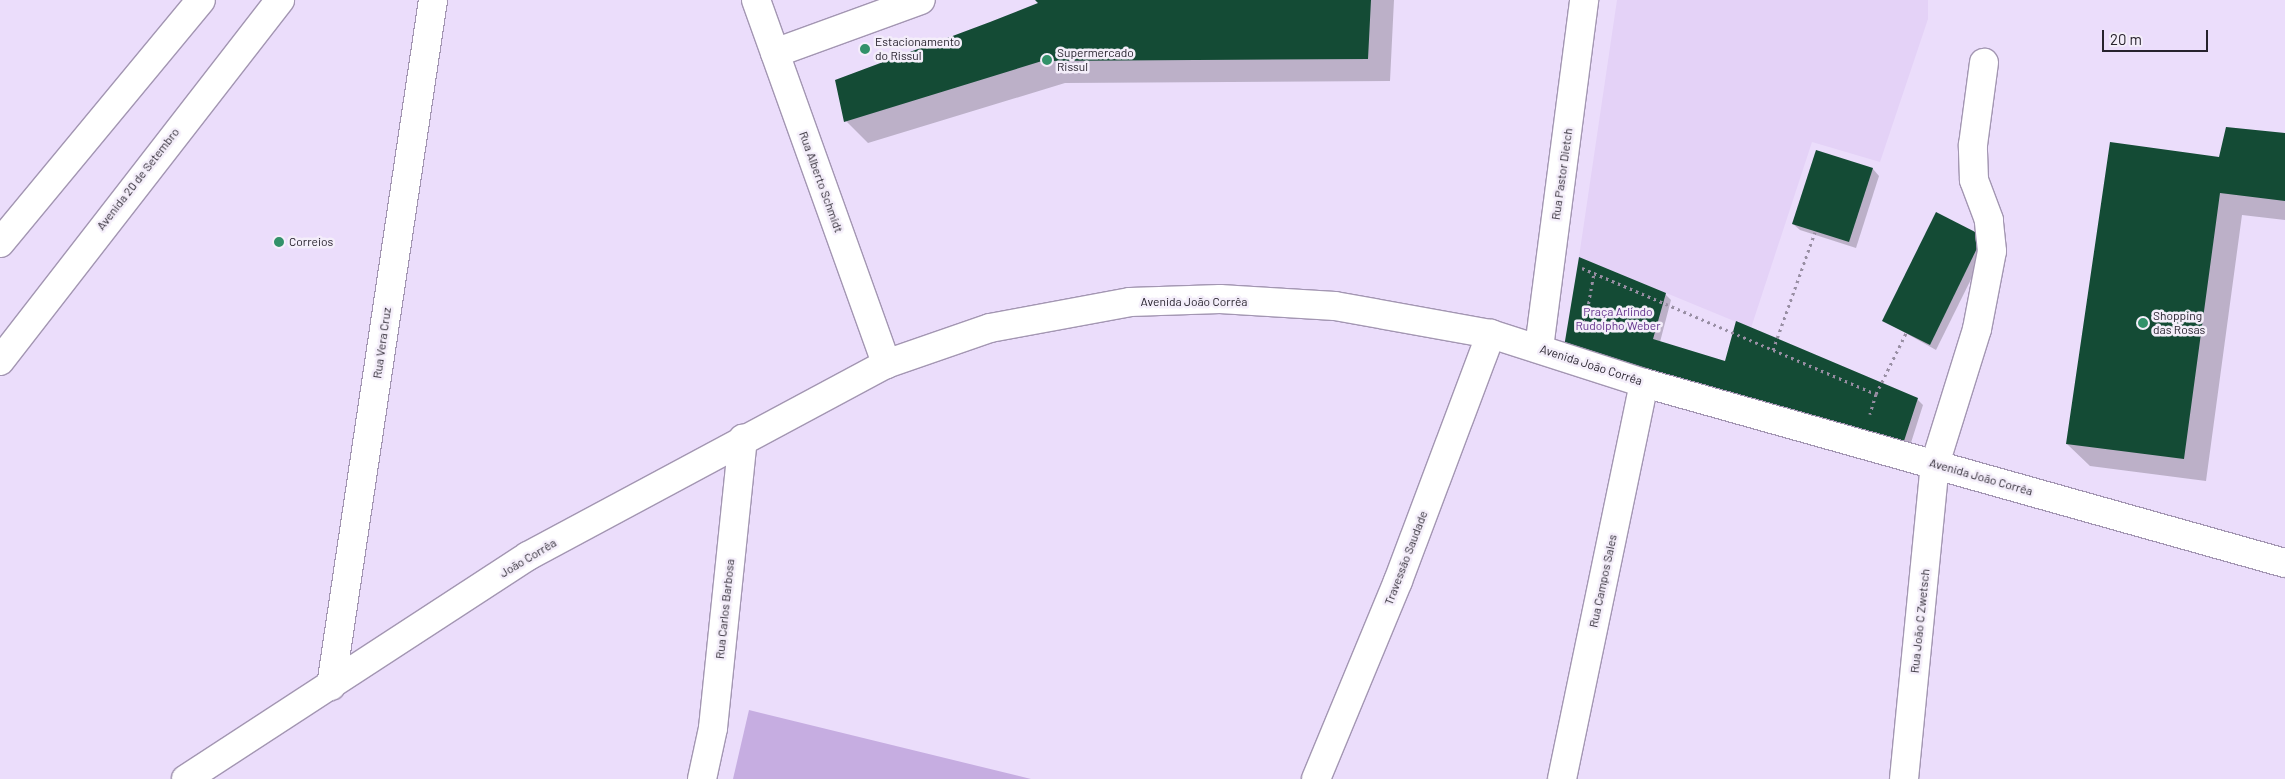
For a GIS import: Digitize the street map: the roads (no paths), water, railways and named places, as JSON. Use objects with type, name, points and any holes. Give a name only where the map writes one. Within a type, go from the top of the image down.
[{"type":"main road","points":[[0,243],[201,0]]},
{"type":"main road","name":"Avenida 20 de Setembro","points":[[0,360],[280,0]]},
{"type":"main road","name":"Rua Vera Cruz","points":[[331,686],[433,0]]},
{"type":"main road","name":"Rua Alberto Schmidt","points":[[756,0],[886,364]]},
{"type":"main road","points":[[775,53],[921,0]]},
{"type":"main road","name":"Rua Pastor Dietch","points":[[1538,348],[1584,0]]},
{"type":"main road","name":"Rua João C Zwetsch","points":[[1904,779],[1935,464],[1977,329],[1992,251],[1988,220],[1974,180],[1973,145],[1984,63]]},
{"type":"main road","name":"Avenida João Corrêa","points":[[886,364],[990,328],[1130,302],[1220,299],[1335,306],[1492,334],[1644,383],[2285,563]]},
{"type":"main road","name":"Travessão Saudade","points":[[1316,779],[1398,581],[1492,334]]},
{"type":"main road","name":"João Corrêa","points":[[186,779],[528,556],[886,364]]},
{"type":"main road","name":"Rua Campos Sales","points":[[1562,779],[1644,383]]},
{"type":"main road","name":"Rua Carlos Barbosa","points":[[702,779],[713,728],[743,439]]},
{"type":"place","name":"Estacionamento do Rissul","points":[[865,49]]},
{"type":"place","name":"Supermercado Rissul","points":[[1047,60]]},
{"type":"place","name":"Correios","points":[[279,242]]},
{"type":"place","name":"Shopping das Rosas","points":[[2143,323]]},
{"type":"park label","name":"Praça Arlindo Rudolpho Weber","points":[[1618,319]]}]
